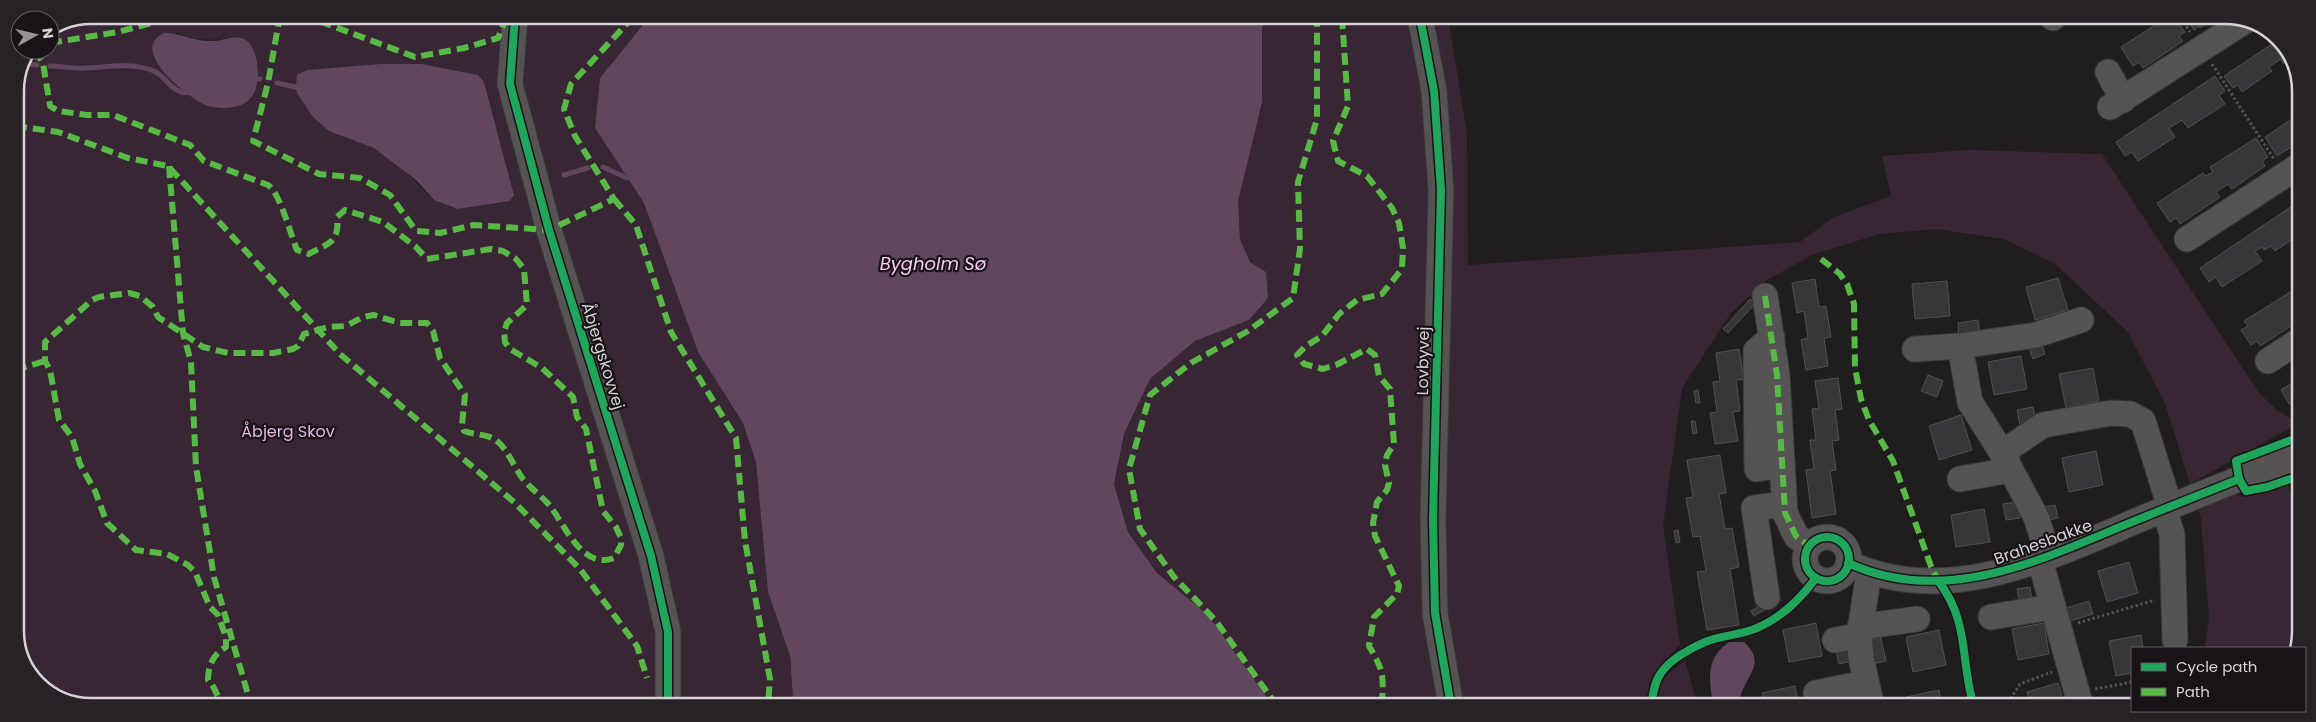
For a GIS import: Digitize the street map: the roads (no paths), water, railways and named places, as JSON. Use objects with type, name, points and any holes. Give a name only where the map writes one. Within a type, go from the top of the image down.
[{"type":"street","name":"Åbjergskovvej","points":[[514,24],[510,84],[549,230],[651,556],[668,632],[668,698]]},
{"type":"street","name":"Lovbyvej","points":[[1421,24],[1434,92],[1440,190],[1433,520],[1436,613],[1450,698]]},
{"type":"street","points":[[2108,72],[2117,104],[2239,25]]},
{"type":"street","points":[[2187,239],[2292,171]]},
{"type":"street","points":[[1766,296],[1777,375],[1784,504],[1789,525],[1796,536],[1809,546]]},
{"type":"street","points":[[1915,349],[1960,346],[2036,335],[2080,320]]},
{"type":"street","points":[[2268,361],[2292,345]]},
{"type":"street","name":"Brahesbakke","points":[[1960,346],[1970,402],[2036,517],[2055,618],[2078,698]]},
{"type":"street","points":[[1960,479],[2006,462],[2043,425],[2111,413],[2130,414],[2143,421],[2167,508],[2172,534],[2174,640]]},
{"type":"street","name":"Brahesbakke","points":[[1859,568],[1939,582],[1987,576],[2044,559],[2292,459]]},
{"type":"street","points":[[1767,597],[1754,508],[1784,504]]},
{"type":"street","points":[[1859,568],[1832,580],[1816,578],[1806,567],[1806,553],[1809,546],[1815,541],[1831,538],[1845,547],[1859,568],[1859,632],[1865,683],[1870,698]]},
{"type":"street","points":[[1991,617],[2055,618]]},
{"type":"street","points":[[1835,640],[1859,632],[1917,619]]},
{"type":"street","points":[[1816,693],[1865,683]]},
{"type":"water","name":"Bygholm Sø","points":[[644,24],[1262,24],[1262,102],[1238,202],[1240,239],[1250,262],[1266,272],[1268,298],[1249,320],[1195,341],[1150,379],[1124,434],[1114,484],[1128,532],[1157,573],[1207,614],[1267,698],[793,698],[790,656],[768,592],[756,463],[743,423],[698,352],[644,203],[595,128],[600,78]]},
{"type":"water","points":[[164,33],[206,41],[234,37],[246,40],[254,52],[258,69],[256,86],[250,99],[239,106],[217,108],[203,104],[184,91],[163,71],[152,50],[155,41]]},
{"type":"water","points":[[381,64],[421,64],[478,75],[484,82],[514,195],[510,201],[458,209],[434,200],[417,181],[374,148],[329,131],[313,117],[297,93],[297,75],[307,70]]},
{"type":"water","points":[[1729,642],[1744,642],[1751,651],[1754,666],[1741,698],[1712,698],[1710,671],[1712,663],[1721,649]]},
{"type":"waterway","points":[[29,64],[37,65]]},
{"type":"waterway","points":[[50,66],[145,68],[159,74],[180,92],[193,92]]},
{"type":"waterway","points":[[250,80],[260,79]]},
{"type":"waterway","points":[[277,83],[301,88]]},
{"type":"waterway","points":[[603,167],[627,178]]},
{"type":"waterway","points":[[564,175],[588,168]]},
{"type":"park label","name":"Åbjerg Skov","points":[[288,431]]}]
